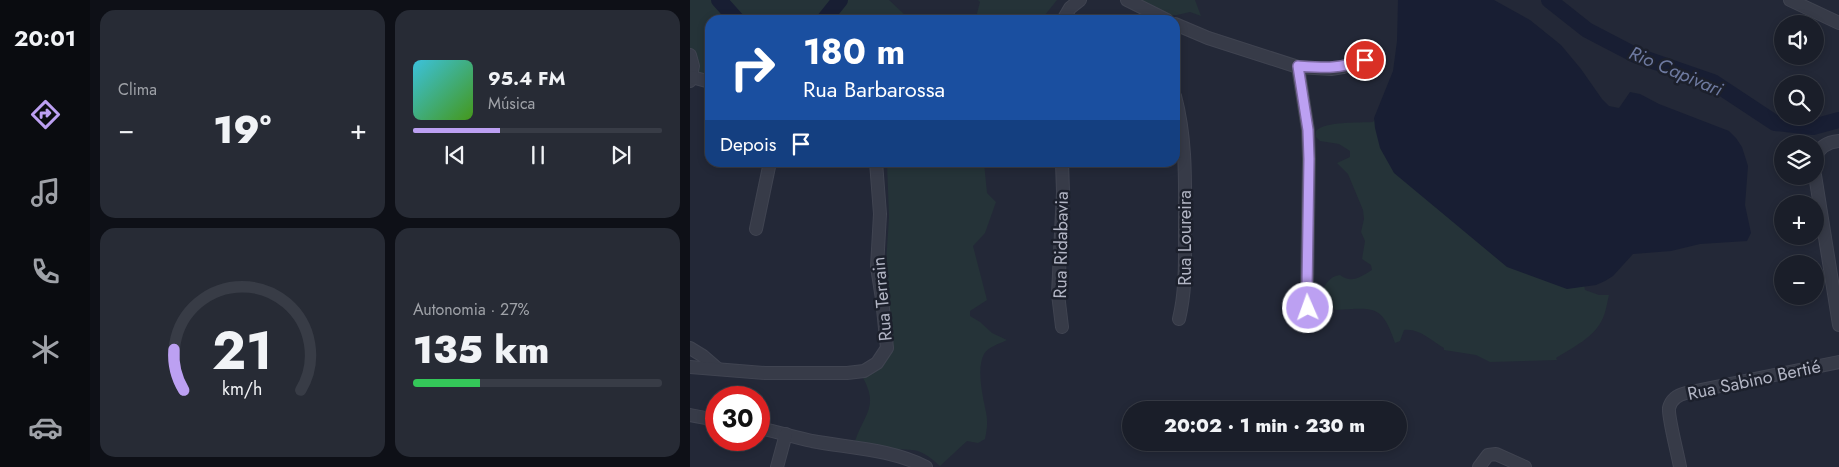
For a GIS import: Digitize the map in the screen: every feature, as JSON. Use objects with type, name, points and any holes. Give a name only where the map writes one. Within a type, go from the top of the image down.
[{"type":"street","points":[[1066,15],[1070,8],[1080,0]]},
{"type":"street","points":[[1790,0],[1839,23]]},
{"type":"street","points":[[1132,2],[1140,15]]},
{"type":"street","points":[[1132,2],[1157,15]]},
{"type":"street","points":[[1180,26],[1208,38],[1298,66],[1331,69],[1365,60]]},
{"type":"street","points":[[690,55],[693,66],[691,79],[705,81]]},
{"type":"street","points":[[1298,66],[1308,130],[1308,308]]},
{"type":"street","name":"Rua Loureira","points":[[1179,319],[1185,292],[1185,182],[1180,126]]},
{"type":"street","points":[[1824,146],[1839,141]]},
{"type":"street","points":[[756,229],[769,167]]},
{"type":"street","name":"Rua Terrain","points":[[690,367],[765,373],[848,373],[864,371],[877,363],[886,348],[886,341],[876,267],[880,214],[876,167]]},
{"type":"street","name":"Rua Ridabavia","points":[[1062,167],[1063,192],[1058,294],[1062,327]]},
{"type":"street","points":[[1817,185],[1839,325]]},
{"type":"street","points":[[690,348],[704,356],[718,369]]},
{"type":"street","name":"Rua Sabino Bertié","points":[[1680,467],[1669,413],[1675,398],[1686,393],[1839,362]]},
{"type":"street","points":[[690,415],[705,418]]},
{"type":"street","points":[[770,430],[810,440],[880,452],[904,458],[926,467]]},
{"type":"street","points":[[777,467],[786,434]]},
{"type":"street","points":[[1480,467],[1488,455],[1496,454],[1525,467]]},
{"type":"shaded area","points":[[690,0],[889,0],[905,15],[705,15],[705,82],[690,69]]},
{"type":"shaded area","points":[[978,0],[1057,0],[1045,15],[977,15],[980,2]]},
{"type":"shaded area","points":[[1135,0],[1195,0],[1201,16],[1190,12],[1177,15],[1157,15]]},
{"type":"shaded area","points":[[1386,106],[1583,278],[1585,290],[1599,295],[1609,295],[1603,318],[1589,337],[1556,358],[1557,360],[1490,362],[1476,355],[1444,350],[1444,348],[1425,336],[1410,330],[1404,330],[1400,341],[1395,343],[1386,321],[1375,311],[1368,309],[1336,310],[1330,306],[1322,293],[1330,279],[1340,275],[1344,278],[1352,279],[1372,270],[1371,265],[1362,259],[1365,241],[1361,232],[1364,219],[1363,210],[1348,174],[1337,163],[1350,157],[1350,151],[1339,144],[1320,141],[1316,137],[1316,131],[1334,124],[1373,122]]},
{"type":"shaded area","points":[[887,167],[984,167],[987,193],[996,202],[985,233],[973,246],[987,300],[970,311],[970,316],[992,333],[1007,340],[988,349],[982,360],[981,383],[987,419],[985,439],[978,443],[967,441],[940,466],[925,454],[914,450],[886,448],[855,441],[870,404],[868,388],[863,378],[884,362],[892,348],[886,264],[889,217]]},
{"type":"water","points":[[1398,0],[1494,0],[1530,20],[1561,45],[1609,106],[1619,108],[1630,92],[1640,94],[1659,104],[1729,131],[1742,147],[1748,166],[1745,205],[1751,233],[1747,241],[1700,244],[1671,251],[1633,254],[1613,276],[1605,281],[1596,285],[1567,289],[1507,267],[1394,173],[1380,148],[1374,118],[1393,71],[1397,41]]},
{"type":"waterway","name":"Rio Capivari","points":[[719,0],[732,15]]},
{"type":"waterway","name":"Rio Capivari","points":[[828,15],[840,0]]},
{"type":"waterway","name":"Rio Capivari","points":[[1549,0],[1587,30],[1635,55],[1713,82],[1775,123],[1813,127],[1839,120]]},
{"type":"route","points":[[1308,308],[1308,130],[1298,66],[1331,69],[1365,60]]}]
